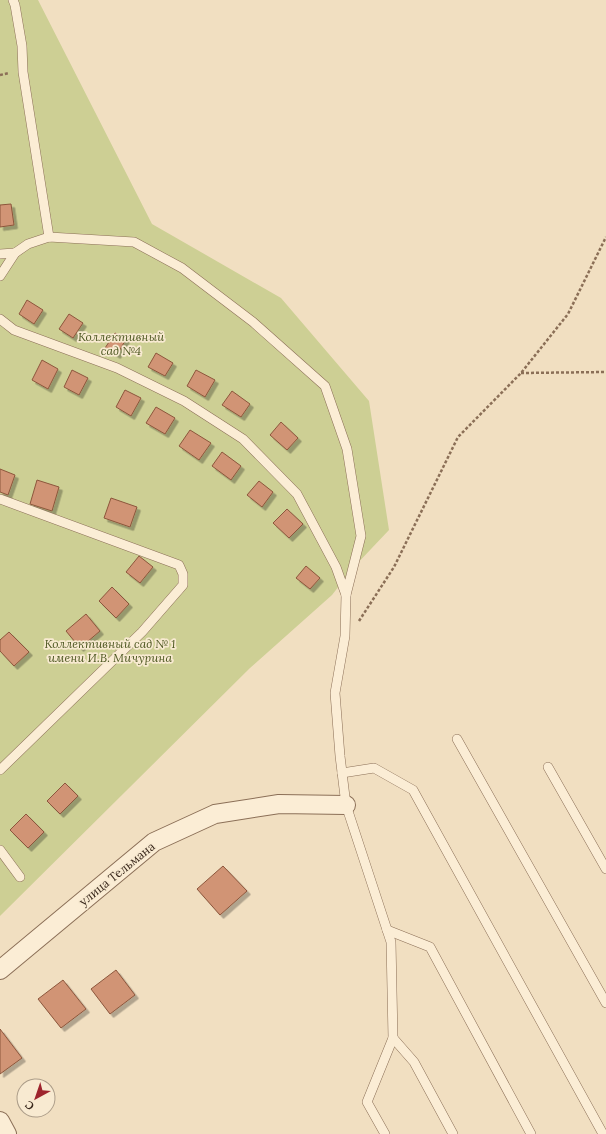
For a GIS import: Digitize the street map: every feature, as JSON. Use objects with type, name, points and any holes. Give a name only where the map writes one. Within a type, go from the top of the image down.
[{"type":"street","name":"улица Тельмана","points":[[0,970],[154,842],[215,814],[279,804],[346,805]]},
{"type":"street","points":[[0,1121],[7,1134]]},
{"type":"lane","points":[[13,0],[22,46],[23,72],[49,237]]},
{"type":"lane","points":[[0,276],[16,253],[28,244],[49,237],[134,242],[182,268],[253,322],[325,386],[347,449],[361,536],[346,595],[343,644],[335,693],[346,805],[391,942],[392,1038],[367,1102],[385,1134]]},
{"type":"lane","points":[[0,254],[16,253]]},
{"type":"lane","points":[[0,318],[14,330],[117,368],[184,401],[243,439],[297,494],[336,567],[346,595]]},
{"type":"lane","points":[[0,499],[179,565],[183,574],[183,585],[142,632],[0,770]]},
{"type":"lane","points":[[456,740],[606,1003]]},
{"type":"lane","points":[[548,767],[606,869]]},
{"type":"lane","points":[[342,773],[374,768],[413,790],[604,1134]]},
{"type":"lane","points":[[0,850],[20,877]]},
{"type":"lane","points":[[387,930],[430,947],[531,1134]]},
{"type":"lane","points":[[392,1038],[414,1062],[452,1134]]},
{"type":"path","points":[[343,644],[394,567],[458,437],[521,373],[568,314],[606,237]]},
{"type":"path","points":[[521,373],[606,372]]},
{"type":"green space","name":"Коллективный сад №4","points":[[0,0],[38,0],[152,224],[281,298],[369,401],[389,530],[353,568],[332,595],[250,668],[0,916]]},
{"type":"building","points":[[11,204],[14,225],[0,227],[0,205]]},
{"type":"building","points":[[27,300],[43,310],[34,324],[19,314]]},
{"type":"building","points":[[69,314],[83,323],[73,338],[59,329]]},
{"type":"building","points":[[115,333],[126,339],[117,355],[105,348]]},
{"type":"building","points":[[156,353],[173,363],[165,376],[148,367]]},
{"type":"building","points":[[42,360],[58,369],[48,389],[32,380]]},
{"type":"building","points":[[72,370],[88,378],[79,395],[64,387]]},
{"type":"building","points":[[196,370],[215,380],[205,397],[187,386]]},
{"type":"building","points":[[125,390],[141,398],[131,416],[116,407]]},
{"type":"building","points":[[232,391],[250,404],[241,417],[222,405]]},
{"type":"building","points":[[156,407],[175,418],[165,434],[146,423]]},
{"type":"building","points":[[281,422],[298,438],[287,450],[270,435]]},
{"type":"building","points":[[190,430],[211,443],[199,460],[179,446]]},
{"type":"building","points":[[222,452],[241,466],[231,480],[212,466]]},
{"type":"building","points":[[0,469],[15,475],[8,495],[0,492]]},
{"type":"building","points":[[37,480],[59,487],[52,511],[30,504]]},
{"type":"building","points":[[259,481],[273,492],[262,507],[247,495]]},
{"type":"building","points":[[111,498],[137,507],[130,527],[104,518]]},
{"type":"building","points":[[287,509],[303,524],[289,538],[273,523]]},
{"type":"building","points":[[139,556],[153,567],[140,583],[126,572]]},
{"type":"building","points":[[306,566],[320,578],[310,589],[296,578]]},
{"type":"building","points":[[112,587],[129,604],[116,618],[99,601]]},
{"type":"building","points":[[86,614],[100,631],[80,648],[66,631]]},
{"type":"building","points":[[9,632],[29,652],[14,666],[0,651],[0,640]]},
{"type":"building","points":[[65,783],[78,796],[60,814],[47,801]]},
{"type":"building","points":[[26,814],[44,832],[28,848],[10,830]]},
{"type":"building","points":[[223,866],[247,891],[220,915],[197,889]]},
{"type":"building","points":[[116,970],[135,995],[110,1014],[91,989]]},
{"type":"building","points":[[63,980],[86,1009],[61,1028],[38,999]]},
{"type":"building","points":[[0,1029],[22,1058],[0,1074]]},
{"type":"park label","name":"Коллективный сад № 1 имени И.В. Мичурина","points":[[110,651]]}]
